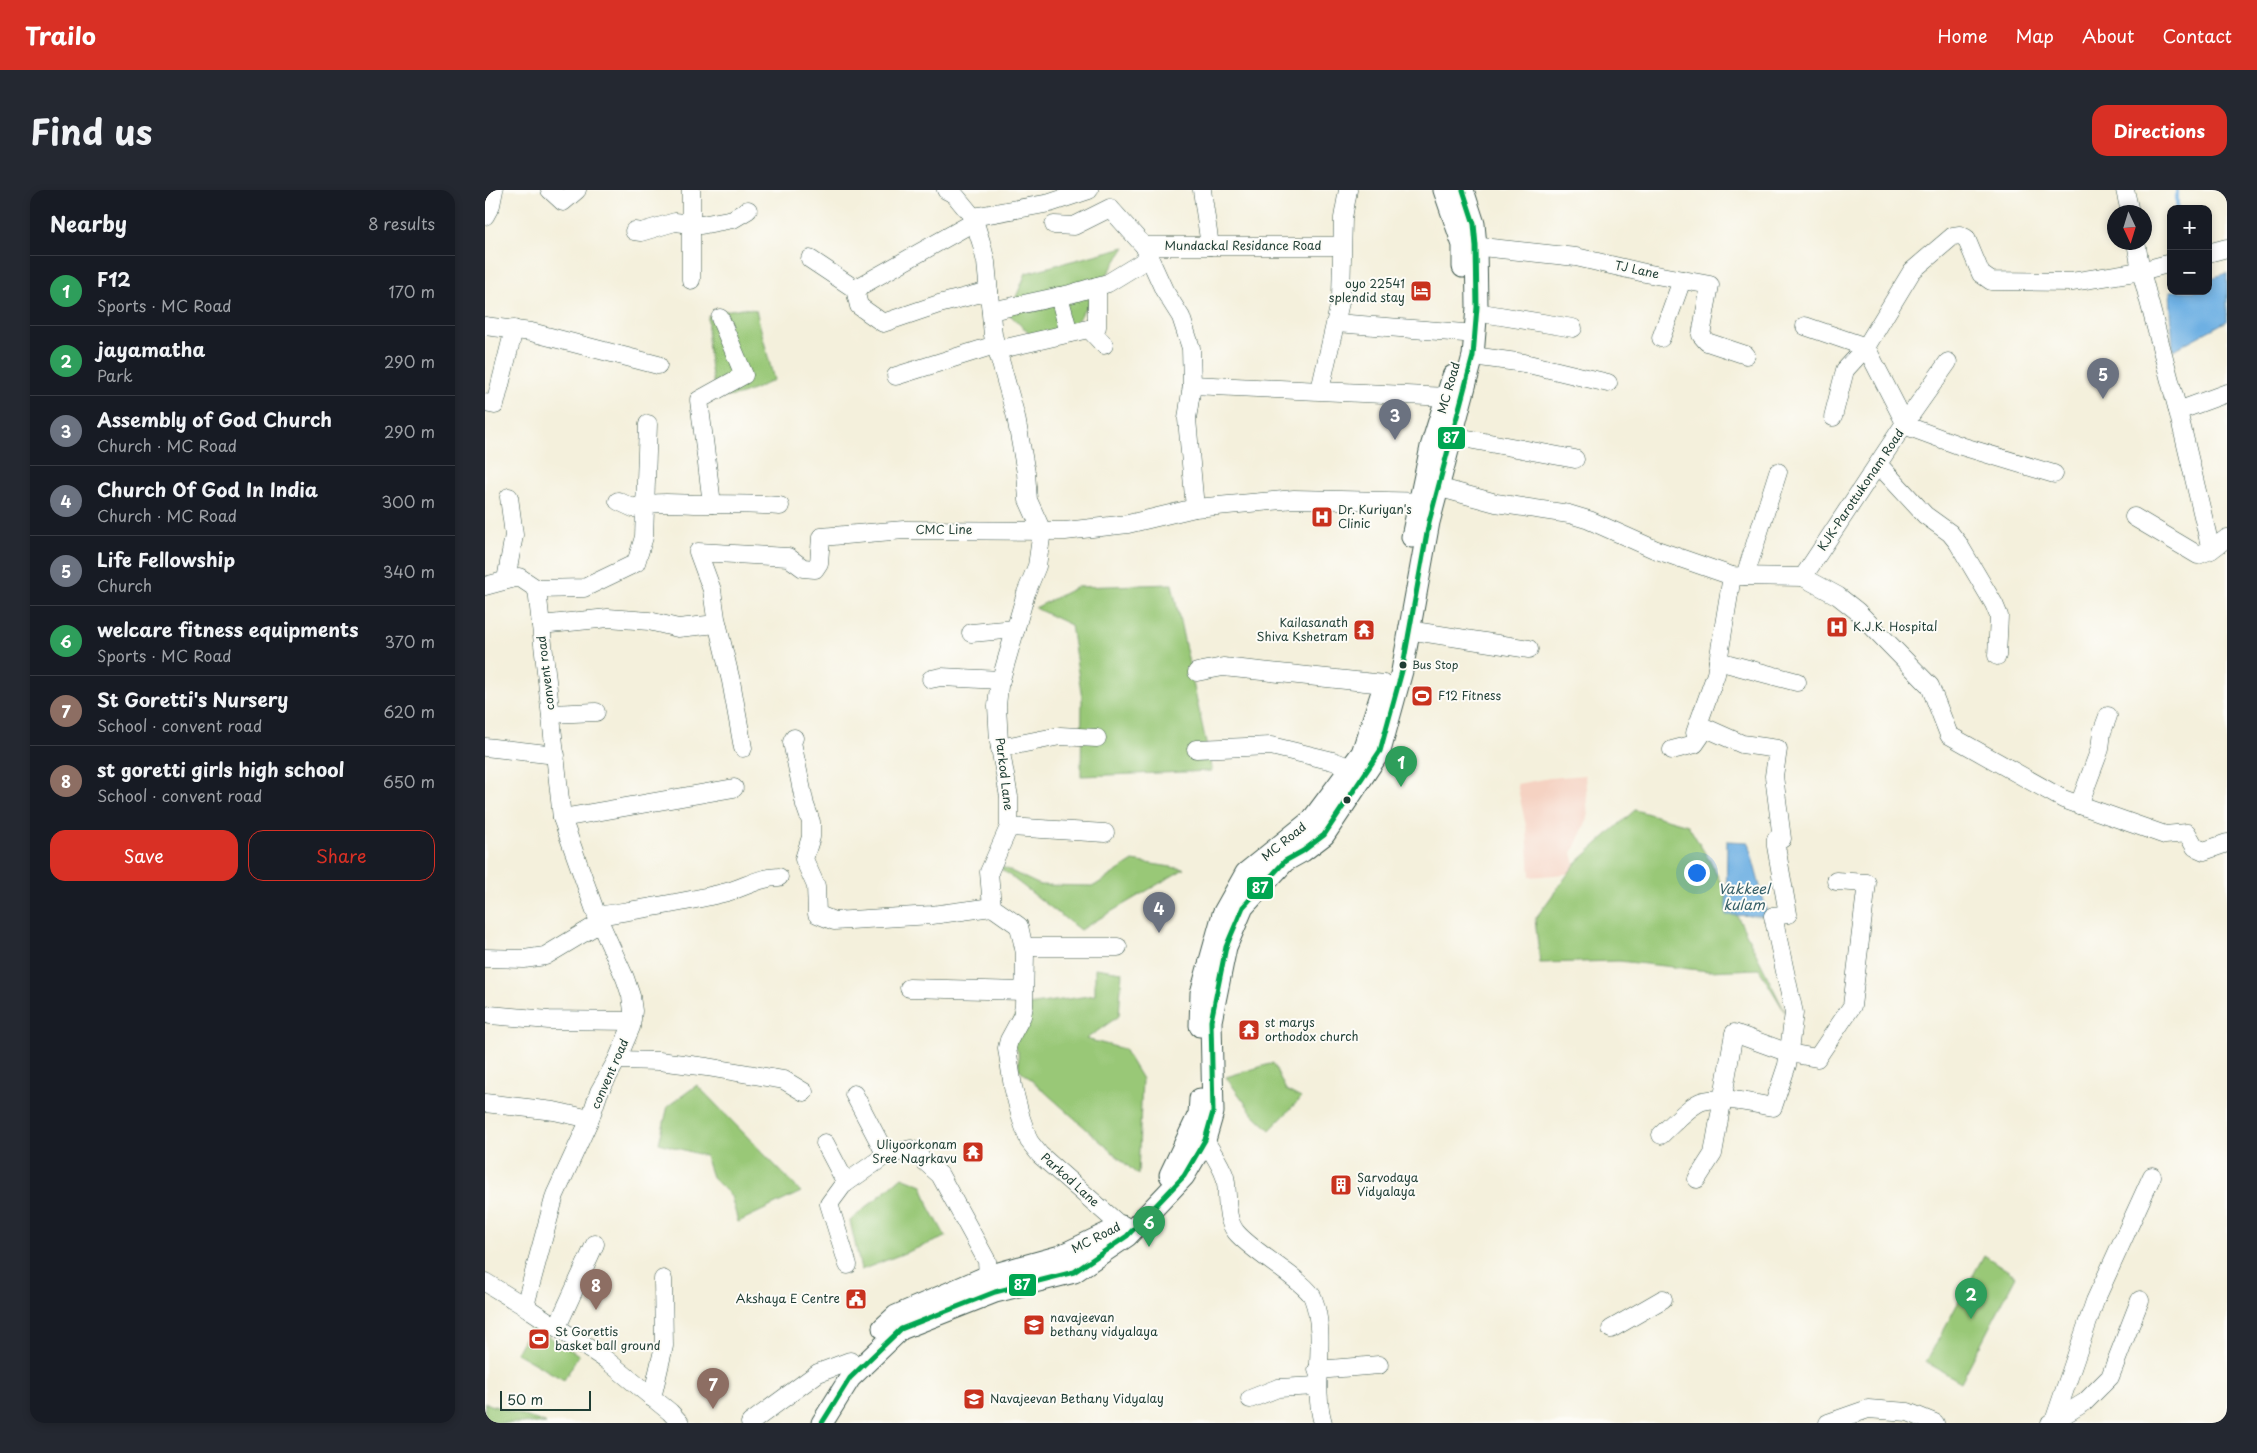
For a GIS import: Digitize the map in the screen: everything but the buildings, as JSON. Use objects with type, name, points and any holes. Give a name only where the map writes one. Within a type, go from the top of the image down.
[{"type":"main road","name":"MC Road","points":[[812,1423],[829,1385],[895,1316],[989,1276],[1060,1256],[1122,1226],[1169,1176],[1199,1114],[1201,994],[1223,914],[1245,873],[1312,820],[1362,753],[1385,684],[1429,493],[1453,436],[1473,356],[1476,312],[1470,245],[1444,190]]},
{"type":"main road","name":"MC Road","points":[[822,1423],[850,1378],[879,1348],[901,1330],[995,1292],[1074,1272],[1127,1236],[1184,1176],[1205,1140],[1213,1112],[1211,1021],[1226,948],[1243,907],[1285,861],[1303,852],[1324,835],[1380,751],[1402,671],[1429,493],[1431,447],[1448,396],[1464,333],[1470,245],[1475,224],[1463,190]]},
{"type":"street","points":[[485,216],[491,205],[494,190]]},
{"type":"street","points":[[550,190],[563,202],[577,190]]},
{"type":"street","points":[[691,190],[691,280]]},
{"type":"street","points":[[947,190],[954,194],[973,220],[986,262],[996,347],[1016,417],[1027,473],[1028,500],[1042,531]]},
{"type":"street","points":[[855,289],[973,220],[1050,203],[1088,190]]},
{"type":"street","points":[[1202,190],[1211,246]]},
{"type":"street","points":[[1320,390],[1341,298],[1341,246],[1348,190]]},
{"type":"street","points":[[2125,190],[2128,205]]},
{"type":"street","points":[[1054,225],[1074,226],[1110,208],[1147,252],[1183,324],[1191,348],[1192,385],[1187,419],[1195,508]]},
{"type":"street","points":[[634,232],[641,232],[675,222],[701,225],[733,219],[748,210]]},
{"type":"street","points":[[1833,417],[1845,370],[1867,347],[1912,271],[1953,236],[1959,235],[1966,238],[1981,274],[1991,281],[2072,282],[2141,271],[2167,264]]},
{"type":"street","name":"TJ Lane","points":[[1470,245],[1576,256],[1710,285],[1701,332],[1704,341],[1747,355]]},
{"type":"street","name":"Mundackal Residance Road","points":[[1147,252],[1211,246],[1341,246]]},
{"type":"street","points":[[2212,252],[2227,248]]},
{"type":"street","points":[[2137,250],[2211,550]]},
{"type":"street","points":[[991,311],[1108,283],[1147,252]]},
{"type":"street","points":[[810,259],[855,289],[859,306],[883,322],[939,304],[989,291]]},
{"type":"street","points":[[1661,338],[1683,280]]},
{"type":"street","points":[[896,376],[996,347],[1097,327],[1097,286]]},
{"type":"street","points":[[1059,296],[1069,333]]},
{"type":"street","points":[[1476,312],[1573,328]]},
{"type":"street","points":[[712,504],[699,400],[744,375],[720,318]]},
{"type":"street","points":[[1336,323],[1464,333]]},
{"type":"street","points":[[485,326],[531,332],[658,365]]},
{"type":"street","points":[[1805,326],[1867,347]]},
{"type":"street","points":[[1089,329],[1104,345]]},
{"type":"street","points":[[485,402],[495,405],[513,330]]},
{"type":"street","name":"KJK-Parottukonam Road","points":[[1803,577],[1905,424],[1867,347]]},
{"type":"street","points":[[1473,356],[1524,363],[1608,383]]},
{"type":"street","points":[[1948,362],[1905,424],[1961,446],[2054,474]]},
{"type":"street","points":[[1192,385],[1448,396]]},
{"type":"street","points":[[2177,411],[2227,393]]},
{"type":"street","points":[[485,586],[519,576],[537,589],[584,588],[636,563],[644,538],[647,503],[648,424]]},
{"type":"street","points":[[1453,436],[1575,460]]},
{"type":"street","points":[[1878,464],[1925,515],[1950,533],[1958,543],[1994,604],[1999,616],[1997,656]]},
{"type":"street","points":[[1695,733],[1716,674],[1739,576],[1778,472]]},
{"type":"street","name":"CMC Line","points":[[743,748],[731,681],[717,624],[712,590],[699,552],[788,556],[803,568],[815,568],[819,563],[821,537],[905,530],[1042,531],[1128,524],[1195,508],[1294,499],[1429,493],[1576,516],[1654,549],[1739,576],[1803,577]]},
{"type":"street","points":[[506,580],[514,535],[509,497]]},
{"type":"street","points":[[618,501],[633,508],[647,503],[742,503],[780,506]]},
{"type":"street","points":[[2134,516],[2198,554],[2211,550],[2227,538]]},
{"type":"street","name":"Parkod Lane","points":[[1042,531],[1037,566],[1026,593],[1001,680],[997,706],[1001,748],[1009,797],[1009,827],[989,872],[991,907],[1019,926],[1024,948],[1022,1016],[1009,1040],[1007,1048],[1013,1088],[1029,1141],[1040,1155],[1122,1226]]},
{"type":"street","points":[[1803,577],[1838,596],[1857,611],[1930,686],[1949,735],[2063,799],[2165,835],[2187,833],[2195,848],[2205,851],[2227,843]]},
{"type":"street","name":"convent road","points":[[529,1309],[526,1296],[555,1195],[590,1119],[599,1092],[617,1060],[633,1011],[631,996],[599,919],[562,818],[537,589]]},
{"type":"street","points":[[541,624],[608,618],[649,621],[678,628],[717,624]]},
{"type":"street","points":[[971,633],[1016,629]]},
{"type":"street","points":[[1408,630],[1529,649]]},
{"type":"street","points":[[1718,661],[1797,682]]},
{"type":"street","points":[[1197,672],[1223,667],[1385,684]]},
{"type":"street","points":[[931,679],[941,677],[1001,680]]},
{"type":"street","points":[[551,714],[595,712]]},
{"type":"street","points":[[2079,805],[2100,749],[2102,732],[2108,716]]},
{"type":"street","points":[[1661,1135],[1702,1101],[1722,1100],[1773,1107],[1787,1065],[1794,1013],[1773,916],[1788,914],[1776,846],[1776,839],[1783,839],[1774,776],[1778,749],[1742,744],[1706,728],[1695,744],[1672,750]]},
{"type":"street","points":[[1001,748],[1061,736],[1097,738]]},
{"type":"street","points":[[794,738],[792,742],[805,805],[811,822],[811,837],[804,860],[816,886],[817,914],[834,920],[932,916],[991,907]]},
{"type":"street","points":[[1196,749],[1271,746],[1333,761],[1351,768]]},
{"type":"street","points":[[485,747],[556,755]]},
{"type":"street","points":[[562,818],[734,788]]},
{"type":"street","points":[[1009,827],[1105,833]]},
{"type":"street","points":[[485,958],[524,959],[545,956],[599,919],[729,891],[759,879],[779,878]]},
{"type":"street","points":[[1697,1180],[1713,1154],[1734,1033],[1789,1052],[1817,1058],[1852,1006],[1867,883],[1836,881]]},
{"type":"street","points":[[1024,948],[1118,947]]},
{"type":"street","points":[[909,988],[1023,991]]},
{"type":"street","points":[[490,1015],[549,1020],[631,1021]]},
{"type":"street","points":[[617,1060],[659,1061],[716,1068],[784,1080],[804,1092]]},
{"type":"street","points":[[854,1094],[886,1155]]},
{"type":"street","points":[[485,1103],[553,1111],[590,1119]]},
{"type":"street","points":[[1205,1140],[1225,1176],[1231,1224],[1236,1232],[1252,1248],[1303,1286],[1313,1296],[1317,1321],[1317,1378],[1323,1423]]},
{"type":"street","points":[[825,1143],[846,1183]]},
{"type":"street","points":[[849,1265],[829,1204],[846,1183],[886,1155],[911,1149],[940,1176],[987,1261],[989,1276]]},
{"type":"street","points":[[2052,1422],[2095,1300],[2152,1176]]},
{"type":"street","points":[[557,1327],[595,1244]]},
{"type":"street","points":[[652,1398],[664,1346],[663,1279]]},
{"type":"street","points":[[485,1282],[557,1327],[605,1360],[680,1423]]},
{"type":"street","points":[[1611,1329],[1663,1299]]},
{"type":"street","points":[[2052,1422],[2085,1402],[2110,1376],[2140,1300]]},
{"type":"street","points":[[750,1423],[810,1378],[850,1361]]},
{"type":"street","points":[[1250,1399],[1279,1388],[1379,1365]]},
{"type":"street","points":[[1828,1423],[1868,1409],[1908,1412],[1935,1423]]},
{"type":"shaded area","points":[[1585,775],[1588,818],[1572,853],[1577,873],[1530,877],[1527,831],[1517,784],[1550,778]]},
{"type":"green space","points":[[1125,247],[1068,335],[1043,347],[1009,314],[1026,273]]},
{"type":"green space","points":[[743,308],[756,310],[774,380],[754,390],[730,397],[723,397],[716,395],[712,376],[709,356],[708,317],[717,312]]},
{"type":"green space","points":[[1172,584],[1212,771],[1081,776],[1082,699],[1071,625],[1035,608],[1077,587]]},
{"type":"green space","points":[[1635,810],[1688,825],[1711,863],[1785,1012],[1759,969],[1708,971],[1619,961],[1540,963],[1535,919],[1576,863]]},
{"type":"green space","points":[[1133,861],[1184,869],[1080,930],[992,862],[1040,885],[1094,886]]},
{"type":"green space","points":[[1095,968],[1122,972],[1119,1016],[1086,1039],[1124,1049],[1142,1079],[1138,1175],[1019,1069],[1018,1051],[1005,1038],[1021,1006],[1095,995]]},
{"type":"green space","points":[[1273,1063],[1286,1090],[1301,1098],[1270,1130],[1253,1114],[1226,1077]]},
{"type":"green space","points":[[697,1085],[801,1192],[738,1222],[731,1196],[712,1177],[705,1156],[659,1143],[668,1106]]},
{"type":"green space","points":[[902,1177],[922,1185],[930,1208],[946,1237],[861,1270],[850,1221]]},
{"type":"green space","points":[[1984,1255],[2016,1276],[1961,1382],[1926,1362]]},
{"type":"green space","name":"St Gorettis basket ball ground","points":[[531,1326],[579,1355],[564,1380],[516,1353]]},
{"type":"green space","points":[[485,1403],[546,1423],[485,1423]]},
{"type":"water","points":[[2227,273],[2227,321],[2173,350],[2170,295],[2212,295],[2212,278]]},
{"type":"water","name":"Vakkeel kulam","points":[[1727,841],[1748,842],[1768,916],[1726,915]]},
{"type":"waterway","points":[[2177,190],[2177,205]]},
{"type":"transit line","name":"87","points":[[822,1423],[850,1378],[901,1329],[995,1292],[1074,1272],[1127,1236],[1184,1176],[1205,1140],[1213,1112],[1211,1021],[1226,947],[1243,907],[1285,861],[1303,851],[1324,835],[1380,751],[1402,671],[1429,522],[1473,356],[1477,307],[1476,246],[1474,224],[1463,190]]},
{"type":"place","name":"oyo 22541 splendid stay","points":[[1421,291]]},
{"type":"place","name":"Life Fellowship","points":[[2103,399]]},
{"type":"place","name":"Assembly of God Church","points":[[1395,440]]},
{"type":"place","name":"Dr. Kuriyan's Clinic","points":[[1322,517]]},
{"type":"place","name":"K.J.K. Hospital","points":[[1837,627]]},
{"type":"place","name":"Kailasanath Shiva Kshetram","points":[[1364,630]]},
{"type":"place","name":"Bus Stop","points":[[1403,665]]},
{"type":"place","name":"F12 Fitness","points":[[1422,696]]},
{"type":"place","name":"F12","points":[[1401,787]]},
{"type":"place","name":"Church Of God In India","points":[[1159,933]]},
{"type":"place","name":"st marys orthodox church","points":[[1249,1030]]},
{"type":"place","name":"Uliyoorkonam Sree Nagrkavu","points":[[973,1152]]},
{"type":"place","name":"Sarvodaya Vidyalaya","points":[[1341,1185]]},
{"type":"place","name":"welcare fitness equipments","points":[[1149,1247]]},
{"type":"place","name":"Akshaya E Centre","points":[[856,1299]]},
{"type":"place","name":"st goretti girls high school","points":[[596,1310]]},
{"type":"place","name":"jayamatha","points":[[1971,1319]]},
{"type":"place","name":"navajeevan bethany vidyalaya","points":[[1034,1325]]},
{"type":"place","name":"St Gorettis basket ball ground","points":[[539,1339]]},
{"type":"place","name":"Navajeevan Bethany Vidyalay","points":[[974,1399]]},
{"type":"place","name":"St Goretti's Nursery","points":[[713,1409]]}]
